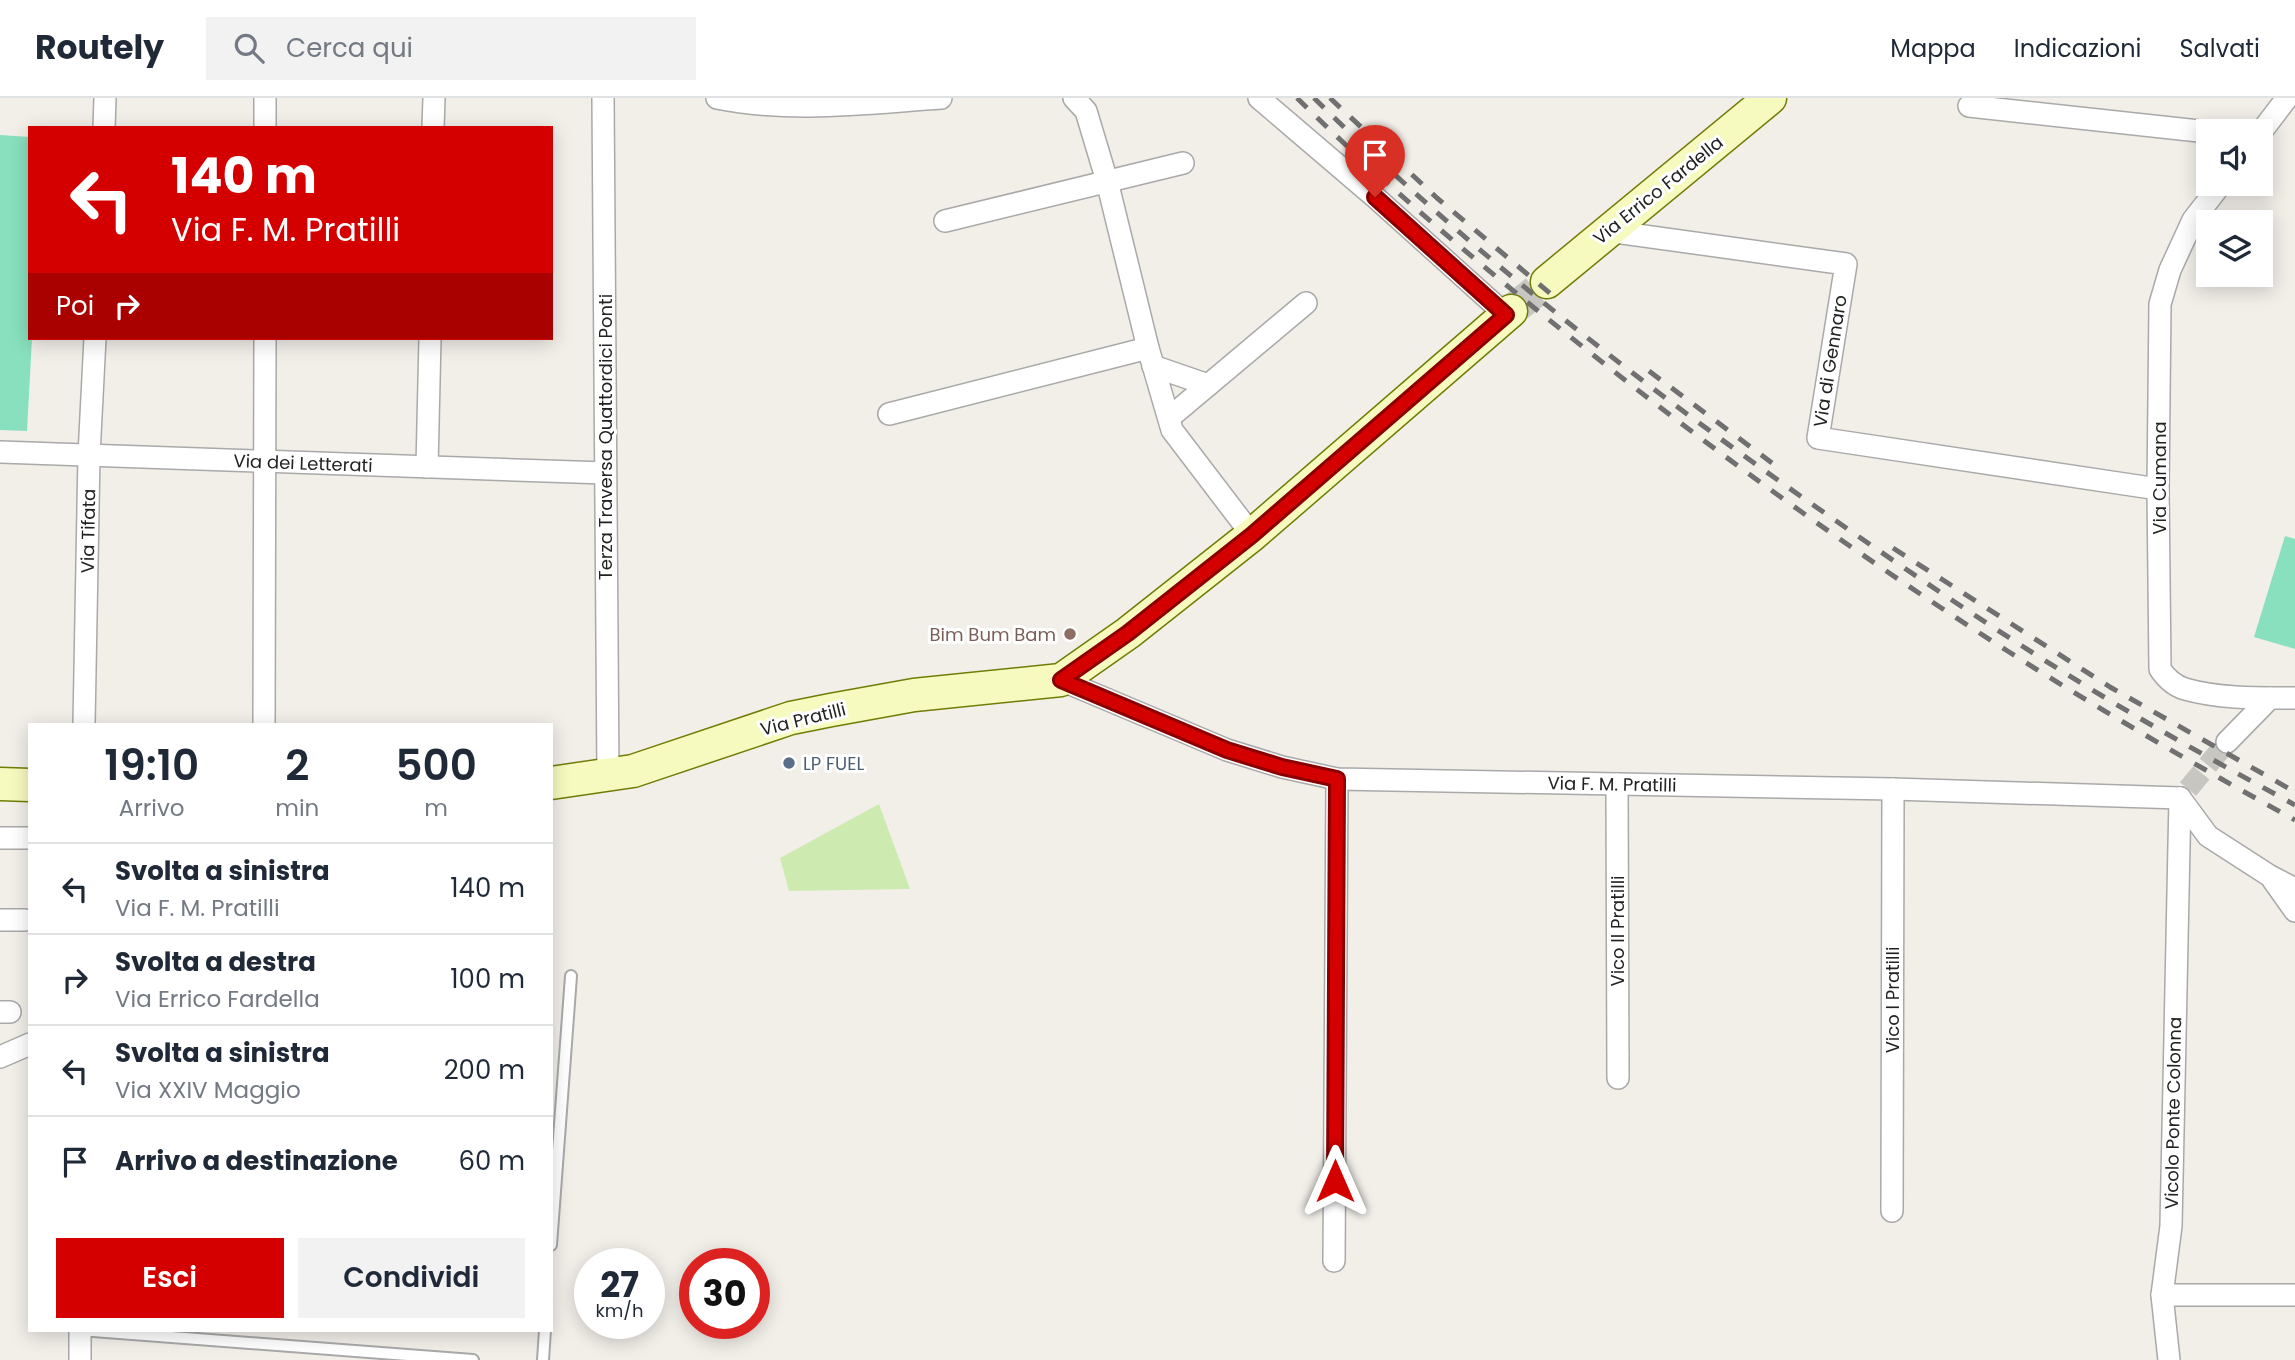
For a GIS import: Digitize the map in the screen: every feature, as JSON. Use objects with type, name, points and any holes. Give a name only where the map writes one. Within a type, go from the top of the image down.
[{"type":"street","points":[[104,126],[105,98]]},
{"type":"street","points":[[265,98],[265,126]]},
{"type":"street","points":[[433,126],[434,98]]},
{"type":"street","name":"Terza Traversa Quattordici Ponti","points":[[603,98],[608,776]]},
{"type":"street","points":[[718,98],[747,104],[807,107],[941,98]]},
{"type":"street","points":[[1073,98],[1086,111],[1107,181],[1172,430],[1252,535]]},
{"type":"street","points":[[1061,680],[1128,633],[1252,535],[1509,313],[1259,98]]},
{"type":"street","name":"Via Errico Fardella","points":[[1547,282],[1770,98]]},
{"type":"street","points":[[2271,119],[2287,98]]},
{"type":"street","points":[[1969,106],[2196,131]]},
{"type":"street","points":[[945,221],[1183,163]]},
{"type":"street","name":"Via Cumana","points":[[2212,196],[2193,220],[2170,270],[2160,304],[2160,669],[2166,678],[2183,689],[2221,695],[2295,698]]},
{"type":"street","name":"Via di Gennaro","points":[[1608,231],[1846,264],[1818,438],[2158,489]]},
{"type":"street","points":[[1169,418],[1306,303]]},
{"type":"street","name":"Via Tifata","points":[[84,723],[89,455],[95,340]]},
{"type":"street","points":[[264,723],[265,340]]},
{"type":"street","points":[[427,467],[430,340]]},
{"type":"street","points":[[890,414],[1151,357],[1208,385]]},
{"type":"street","name":"Via dei Letterati","points":[[0,452],[605,473]]},
{"type":"street","name":"Via Pratilli","points":[[553,783],[634,771],[791,718],[914,695],[1061,680]]},
{"type":"street","name":"Via F. M. Pratilli","points":[[1061,680],[1227,750],[1282,767],[1337,779],[2185,794]]},
{"type":"street","points":[[2227,742],[2270,698]]},
{"type":"street","points":[[1334,1261],[1337,779]]},
{"type":"street","points":[[0,784],[28,785]]},
{"type":"street","name":"Vico II Pratilli","points":[[1617,784],[1618,1078]]},
{"type":"street","name":"Vico I Pratilli","points":[[1892,1211],[1893,789]]},
{"type":"street","points":[[2185,794],[2208,836],[2295,889]]},
{"type":"street","name":"Vicolo Ponte Colonna","points":[[2169,1360],[2162,1295],[2171,1226],[2185,794]]},
{"type":"street","points":[[0,838],[28,838]]},
{"type":"street","points":[[2270,876],[2295,911]]},
{"type":"street","points":[[0,920],[25,920]]},
{"type":"street","points":[[0,1057],[28,1045]]},
{"type":"street","points":[[2162,1295],[2295,1295]]},
{"type":"street","points":[[80,1332],[80,1360]]},
{"type":"lane","points":[[553,1218],[571,976]]},
{"type":"lane","points":[[106,1332],[474,1360]]},
{"type":"lane","points":[[543,1360],[545,1332]]},
{"type":"green space","points":[[0,135],[28,137],[28,340],[32,340],[27,431],[0,430]]},
{"type":"green space","points":[[2285,536],[2295,539],[2295,649],[2254,637]]},
{"type":"green space","points":[[879,804],[910,889],[789,891],[780,858]]},
{"type":"tunnel","points":[[1511,311],[1547,282]]},
{"type":"tunnel","points":[[2188,789],[2227,742]]},
{"type":"railway","points":[[1297,98],[1406,200],[1519,296],[1646,397],[1798,509],[1953,616],[2041,672],[2295,820]]},
{"type":"railway","points":[[1314,98],[1492,260],[1616,360],[1744,456],[1882,553],[2029,650],[2151,725],[2295,805]]},
{"type":"railway","points":[[1330,98],[1437,198],[1558,300]]},
{"type":"railway","points":[[1649,371],[1772,463]]},
{"type":"railway","points":[[1893,548],[2110,687],[2295,792]]},
{"type":"place","name":"Bim Bum Bam","points":[[1070,634]]},
{"type":"place","name":"LP FUEL","points":[[789,763]]},
{"type":"route","points":[[1335,1181],[1337,779],[1282,767],[1227,750],[1061,680],[1128,633],[1252,535],[1506,315],[1375,197]]}]
